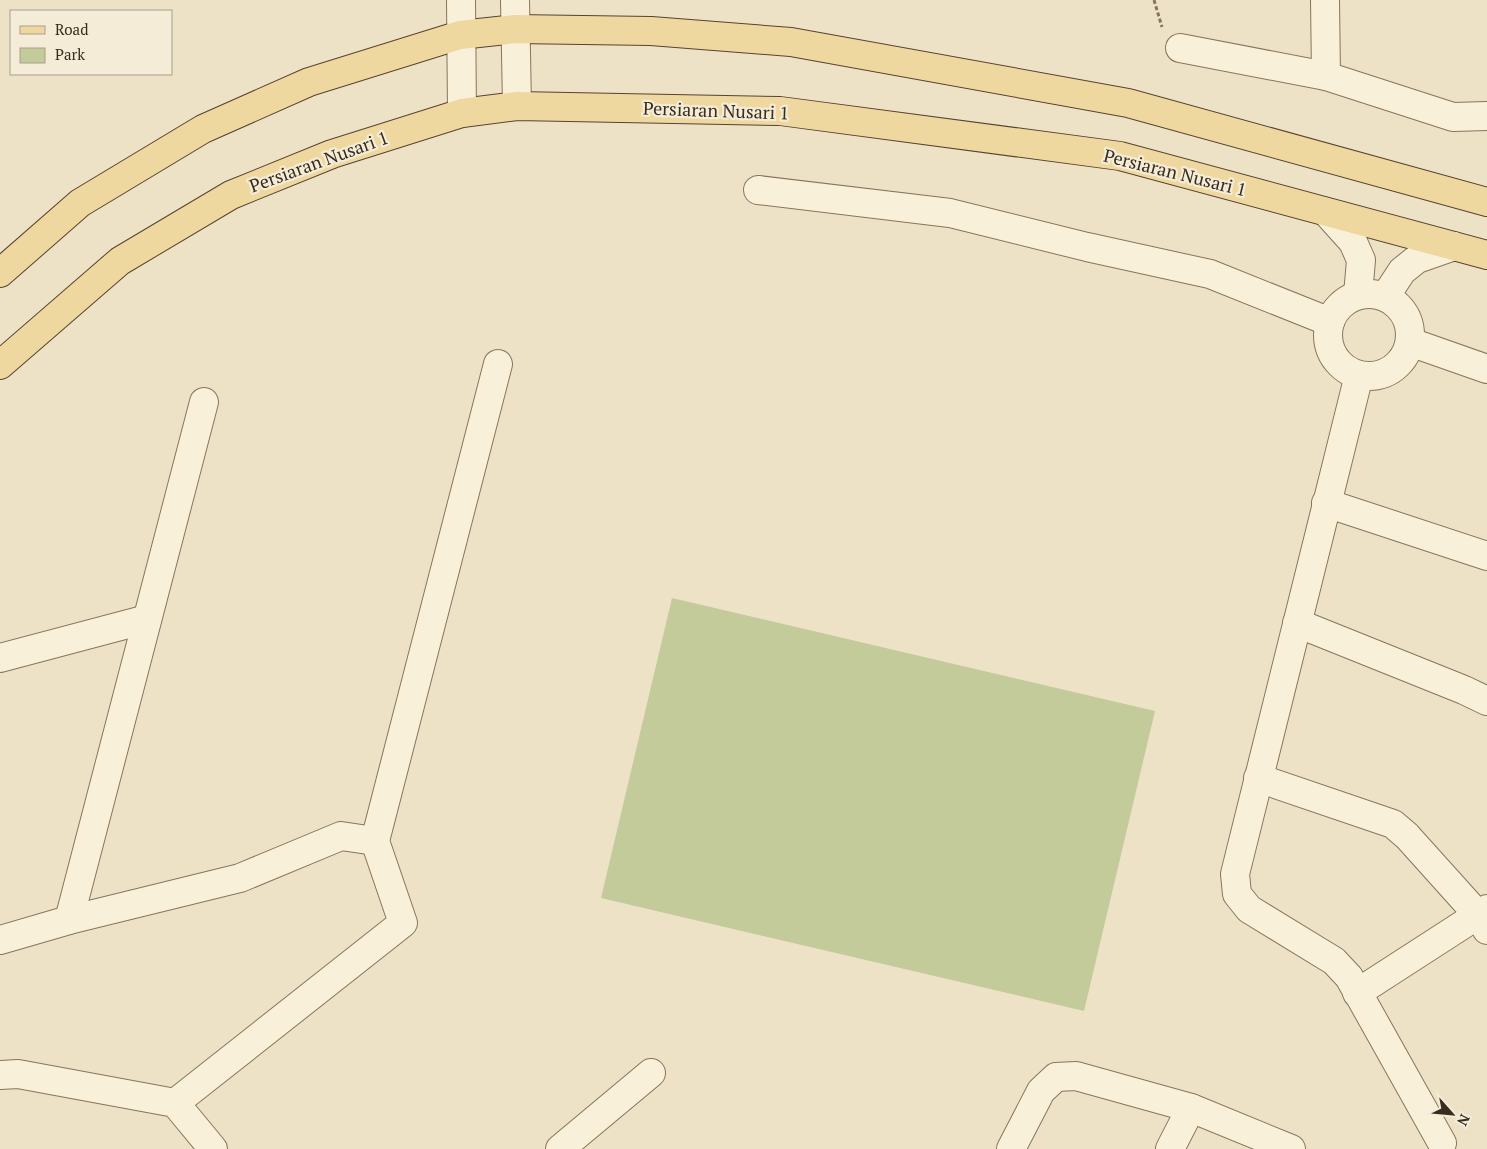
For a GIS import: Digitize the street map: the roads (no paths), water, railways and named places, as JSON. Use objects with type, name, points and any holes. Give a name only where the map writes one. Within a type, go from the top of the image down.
[{"type":"main road","points":[[0,273],[80,203],[203,129],[309,82],[460,36],[515,29],[651,31],[791,42],[1128,103],[1487,202]]},
{"type":"main road","name":"Persiaran Nusari 1","points":[[0,365],[120,261],[231,195],[332,154],[462,113],[517,106],[780,111],[1120,156],[1487,255]]},
{"type":"street","points":[[461,0],[462,113]]},
{"type":"street","points":[[515,0],[517,106]]},
{"type":"street","points":[[1325,0],[1326,76]]},
{"type":"street","points":[[1180,48],[1326,76],[1453,117],[1487,116]]},
{"type":"street","points":[[758,190],[950,213],[1087,247],[1210,274],[1330,322]]},
{"type":"street","points":[[1326,212],[1353,242],[1361,260],[1358,294]]},
{"type":"street","points":[[1386,297],[1402,271],[1417,259],[1454,246]]},
{"type":"street","points":[[1372,293],[1386,297],[1397,304],[1405,315],[1410,328],[1410,342],[1405,354],[1396,365],[1385,373],[1372,376],[1359,375],[1346,370],[1336,361],[1330,349],[1328,336],[1330,322],[1335,311],[1346,300],[1358,294],[1372,293]]},
{"type":"street","points":[[1410,342],[1487,369]]},
{"type":"street","points":[[175,1103],[403,923],[375,840],[498,364]]},
{"type":"street","points":[[1359,375],[1235,874],[1236,894],[1249,909],[1334,961],[1348,977],[1442,1143]]},
{"type":"street","points":[[68,920],[204,402]]},
{"type":"street","points":[[1326,502],[1487,556]]},
{"type":"street","points":[[0,658],[147,618]]},
{"type":"street","points":[[1297,623],[1487,701]]},
{"type":"street","points":[[1258,778],[1393,824],[1407,836],[1484,918],[1357,993]]},
{"type":"street","points":[[0,940],[68,920],[240,878],[341,836],[375,840]]},
{"type":"street","points":[[560,1149],[651,1073]]},
{"type":"street","points":[[0,1075],[18,1074],[175,1103],[214,1149]]},
{"type":"street","points":[[1011,1149],[1041,1091],[1056,1077],[1076,1076],[1191,1108],[1291,1149]]},
{"type":"street","points":[[1170,1149],[1191,1108]]}]
